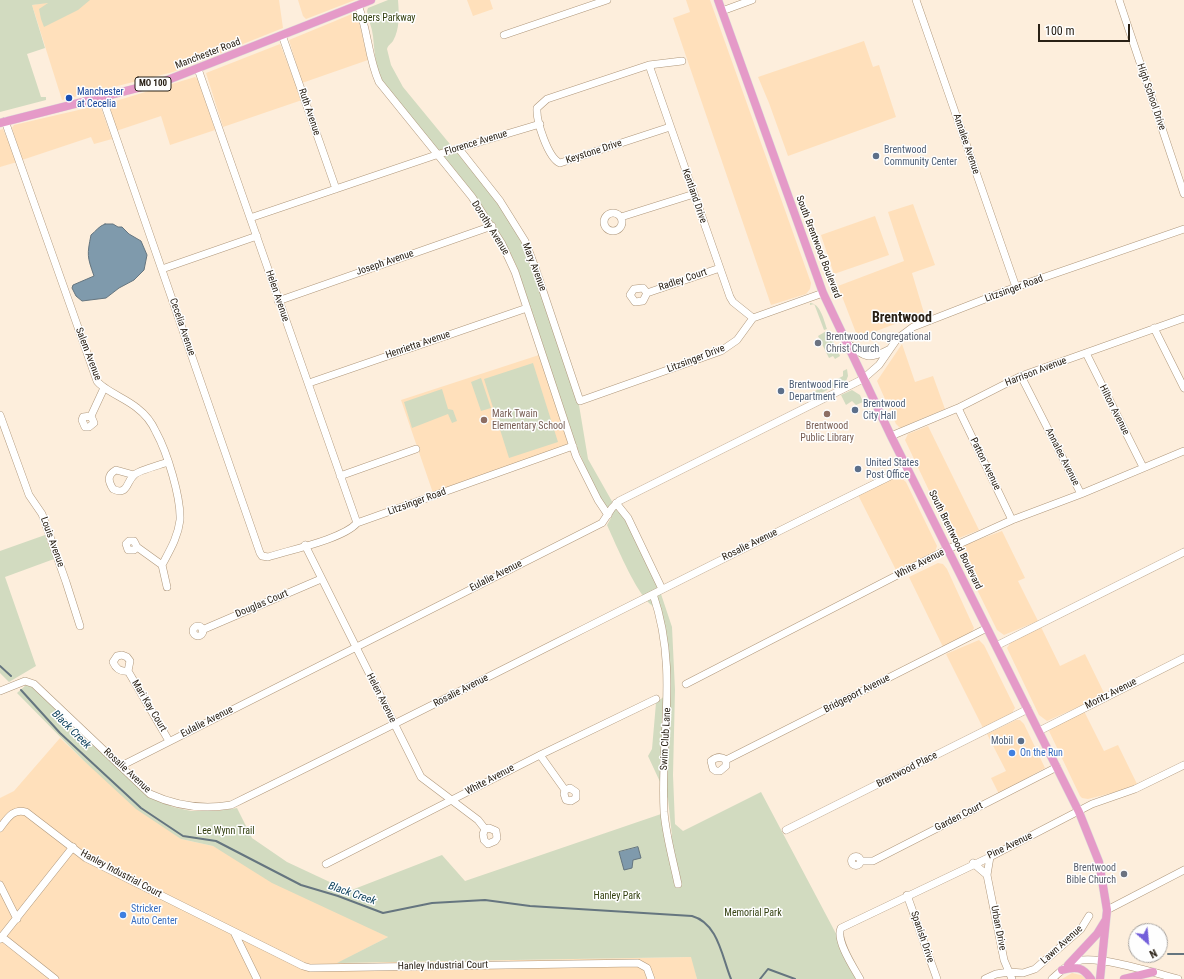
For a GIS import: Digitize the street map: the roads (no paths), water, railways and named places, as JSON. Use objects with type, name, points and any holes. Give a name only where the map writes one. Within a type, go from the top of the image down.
[{"type":"main road","name":"Manchester Road","points":[[3,122],[150,85],[198,69],[371,0]]},
{"type":"main road","name":"South Brentwood Boulevard","points":[[718,0],[823,292],[891,436],[1079,812],[1099,862],[1107,910],[1100,979]]},
{"type":"main road","points":[[1065,968],[1097,934],[1106,921]]},
{"type":"main road","points":[[1065,968],[1078,967],[1086,972],[1091,979]]},
{"type":"main road","points":[[1124,979],[1153,972]]},
{"type":"street","points":[[504,35],[607,0]]},
{"type":"street","points":[[722,11],[752,0]]},
{"type":"street","name":"Annalee Avenue","points":[[916,0],[1016,287]]},
{"type":"street","name":"High School Drive","points":[[1119,0],[1184,194]]},
{"type":"street","name":"Dorothy Avenue","points":[[358,5],[366,29],[372,65],[379,82],[436,155],[460,181],[492,226],[508,256],[573,446],[598,500],[608,515]]},
{"type":"street","name":"Ruth Avenue","points":[[282,36],[336,190]]},
{"type":"street","points":[[540,124],[537,108],[543,100],[649,65],[682,61]]},
{"type":"street","name":"Kentland Drive","points":[[649,65],[733,302],[753,318]]},
{"type":"street","name":"Helen Avenue","points":[[198,69],[278,300],[309,383],[357,524]]},
{"type":"street","name":"Cecelia Avenue","points":[[102,97],[262,556]]},
{"type":"street","name":"Salem Avenue","points":[[3,122],[97,381],[104,388],[126,399],[145,415],[156,431],[168,462],[179,499],[180,521],[174,544],[162,565]]},
{"type":"street","name":"Florence Avenue","points":[[250,218],[436,155],[540,124]]},
{"type":"street","name":"Keystone Drive","points":[[540,124],[551,155],[560,163],[670,126]]},
{"type":"street","name":"Mary Avenue","points":[[459,149],[500,201],[525,241],[580,401]]},
{"type":"street","points":[[622,217],[694,194]]},
{"type":"street","name":"Joseph Avenue","points":[[278,300],[492,226]]},
{"type":"street","name":"Litzsinger Road","points":[[863,378],[879,365],[897,339],[913,327],[1016,287],[1184,229]]},
{"type":"street","points":[[162,269],[257,236]]},
{"type":"street","name":"Radley Court","points":[[646,293],[720,268]]},
{"type":"street","points":[[753,318],[823,292]]},
{"type":"street","name":"Henrietta Avenue","points":[[309,383],[527,308]]},
{"type":"street","name":"Litzsinger Drive","points":[[580,401],[721,351],[737,340],[753,318]]},
{"type":"street","name":"Harrison Avenue","points":[[891,436],[958,408],[996,387],[1021,376],[1184,318]]},
{"type":"street","points":[[1154,328],[1184,388]]},
{"type":"street","points":[[846,342],[865,356],[872,357],[890,349]]},
{"type":"street","name":"Hilton Avenue","points":[[1086,353],[1143,467]]},
{"type":"street","name":"Annalee Avenue","points":[[1021,376],[1081,494]]},
{"type":"street","name":"Eulalie Avenue","points":[[121,766],[602,523],[616,503],[863,378]]},
{"type":"street","points":[[91,416],[104,388]]},
{"type":"street","name":"Patton Avenue","points":[[958,408],[1012,520]]},
{"type":"street","name":"Louis Avenue","points":[[0,415],[29,495],[42,514],[80,626]]},
{"type":"street","name":"Litzsinger Road","points":[[262,556],[268,557],[350,530],[357,524],[573,446]]},
{"type":"street","points":[[340,476],[416,449]]},
{"type":"street","name":"White Avenue","points":[[686,684],[948,549],[1012,520],[1081,494],[1184,451]]},
{"type":"street","points":[[134,475],[168,462]]},
{"type":"street","name":"Rosalie Avenue","points":[[0,691],[25,681],[34,684],[150,794],[168,802],[185,806],[231,805],[907,468]]},
{"type":"street","points":[[616,503],[628,518],[662,589]]},
{"type":"street","name":"Helen Avenue","points":[[305,545],[421,777],[478,820],[485,829]]},
{"type":"street","points":[[137,547],[162,565],[167,587]]},
{"type":"street","points":[[996,646],[1184,552]]},
{"type":"street","name":"Douglas Court","points":[[202,630],[321,579]]},
{"type":"street","name":"Swim Club Lane","points":[[653,594],[662,618],[665,636],[668,689],[664,813],[667,835],[678,884]]},
{"type":"street","name":"Bridgeport Avenue","points":[[726,760],[987,628]]},
{"type":"street","name":"Moritz Avenue","points":[[1039,731],[1184,658]]},
{"type":"street","name":"Mari Kay Court","points":[[128,671],[169,741]]},
{"type":"street","name":"White Avenue","points":[[326,864],[540,755],[656,699]]},
{"type":"street","name":"Brentwood Place","points":[[786,830],[1028,709]]},
{"type":"street","points":[[540,755],[565,790]]},
{"type":"street","name":"Pine Avenue","points":[[860,979],[840,940],[839,932],[841,928],[973,863],[990,857],[1097,802],[1134,789],[1184,765]]},
{"type":"street","name":"Garden Court","points":[[860,861],[873,861],[1057,768]]},
{"type":"street","name":"Hanley Industrial Court","points":[[0,828],[12,813],[22,811],[33,816],[86,858],[297,964],[310,968],[638,964],[647,968],[651,979]]},
{"type":"street","name":"Hanley Industrial Court","points":[[55,979],[1,938],[73,847]]},
{"type":"street","name":"Urban Drive","points":[[990,857],[987,875],[1004,960],[1012,979]]},
{"type":"street","points":[[973,863],[987,875]]},
{"type":"street","points":[[1107,910],[1184,870]]},
{"type":"street","points":[[0,885],[17,919]]},
{"type":"street","name":"Spanish Drive","points":[[907,895],[937,979]]},
{"type":"street","name":"Lawn Avenue","points":[[985,979],[996,974],[1009,972],[1023,973],[1035,969],[1081,929],[1089,916]]},
{"type":"street","points":[[234,932],[257,979]]},
{"type":"street","points":[[1052,979],[1065,968],[1087,959],[1103,961],[1178,979]]},
{"type":"water","points":[[105,224],[113,224],[118,227],[122,227],[129,234],[141,241],[147,255],[144,270],[134,280],[119,288],[106,298],[82,301],[76,296],[72,288],[73,285],[94,276],[88,256],[91,235],[99,227]]},
{"type":"water","points":[[638,847],[641,858],[633,860],[632,868],[624,870],[619,852]]},
{"type":"waterway","name":"Black Creek","points":[[0,666],[11,676]]},
{"type":"waterway","name":"Black Creek","points":[[21,690],[60,733],[141,808],[183,836],[216,841],[301,885],[338,896],[383,913],[432,903],[485,900],[530,906],[692,916],[701,920],[713,933],[722,951],[731,979]]},
{"type":"waterway","points":[[1168,954],[1184,954]]},
{"type":"waterway","points":[[760,979],[768,969],[795,979]]},
{"type":"place","name":"Manchester at Cecelia","points":[[69,98]]},
{"type":"place","name":"Brentwood Community Center","points":[[876,156]]},
{"type":"place","name":"Brentwood Congregational Christ Church","points":[[818,343]]},
{"type":"place","name":"Brentwood Fire Department","points":[[781,391]]},
{"type":"place","name":"Brentwood City Hall","points":[[855,410]]},
{"type":"place","name":"Brentwood Public Library","points":[[827,414]]},
{"type":"place","name":"Mark Twain Elementary School","points":[[484,420]]},
{"type":"place","name":"United States Post Office","points":[[858,469]]},
{"type":"place","name":"Mobil","points":[[1021,741]]},
{"type":"place","name":"On the Run","points":[[1012,753]]},
{"type":"place","name":"Brentwood Bible Church","points":[[1124,874]]},
{"type":"place","name":"Stricker Auto Center","points":[[123,915]]},
{"type":"district","name":"Brentwood","points":[[902,318]]},
{"type":"park label","name":"Rogers Parkway","points":[[384,18]]},
{"type":"park label","name":"Lee Wynn Trail","points":[[226,831]]},
{"type":"park label","name":"Hanley Park","points":[[617,896]]},
{"type":"park label","name":"Memorial Park","points":[[753,913]]}]
